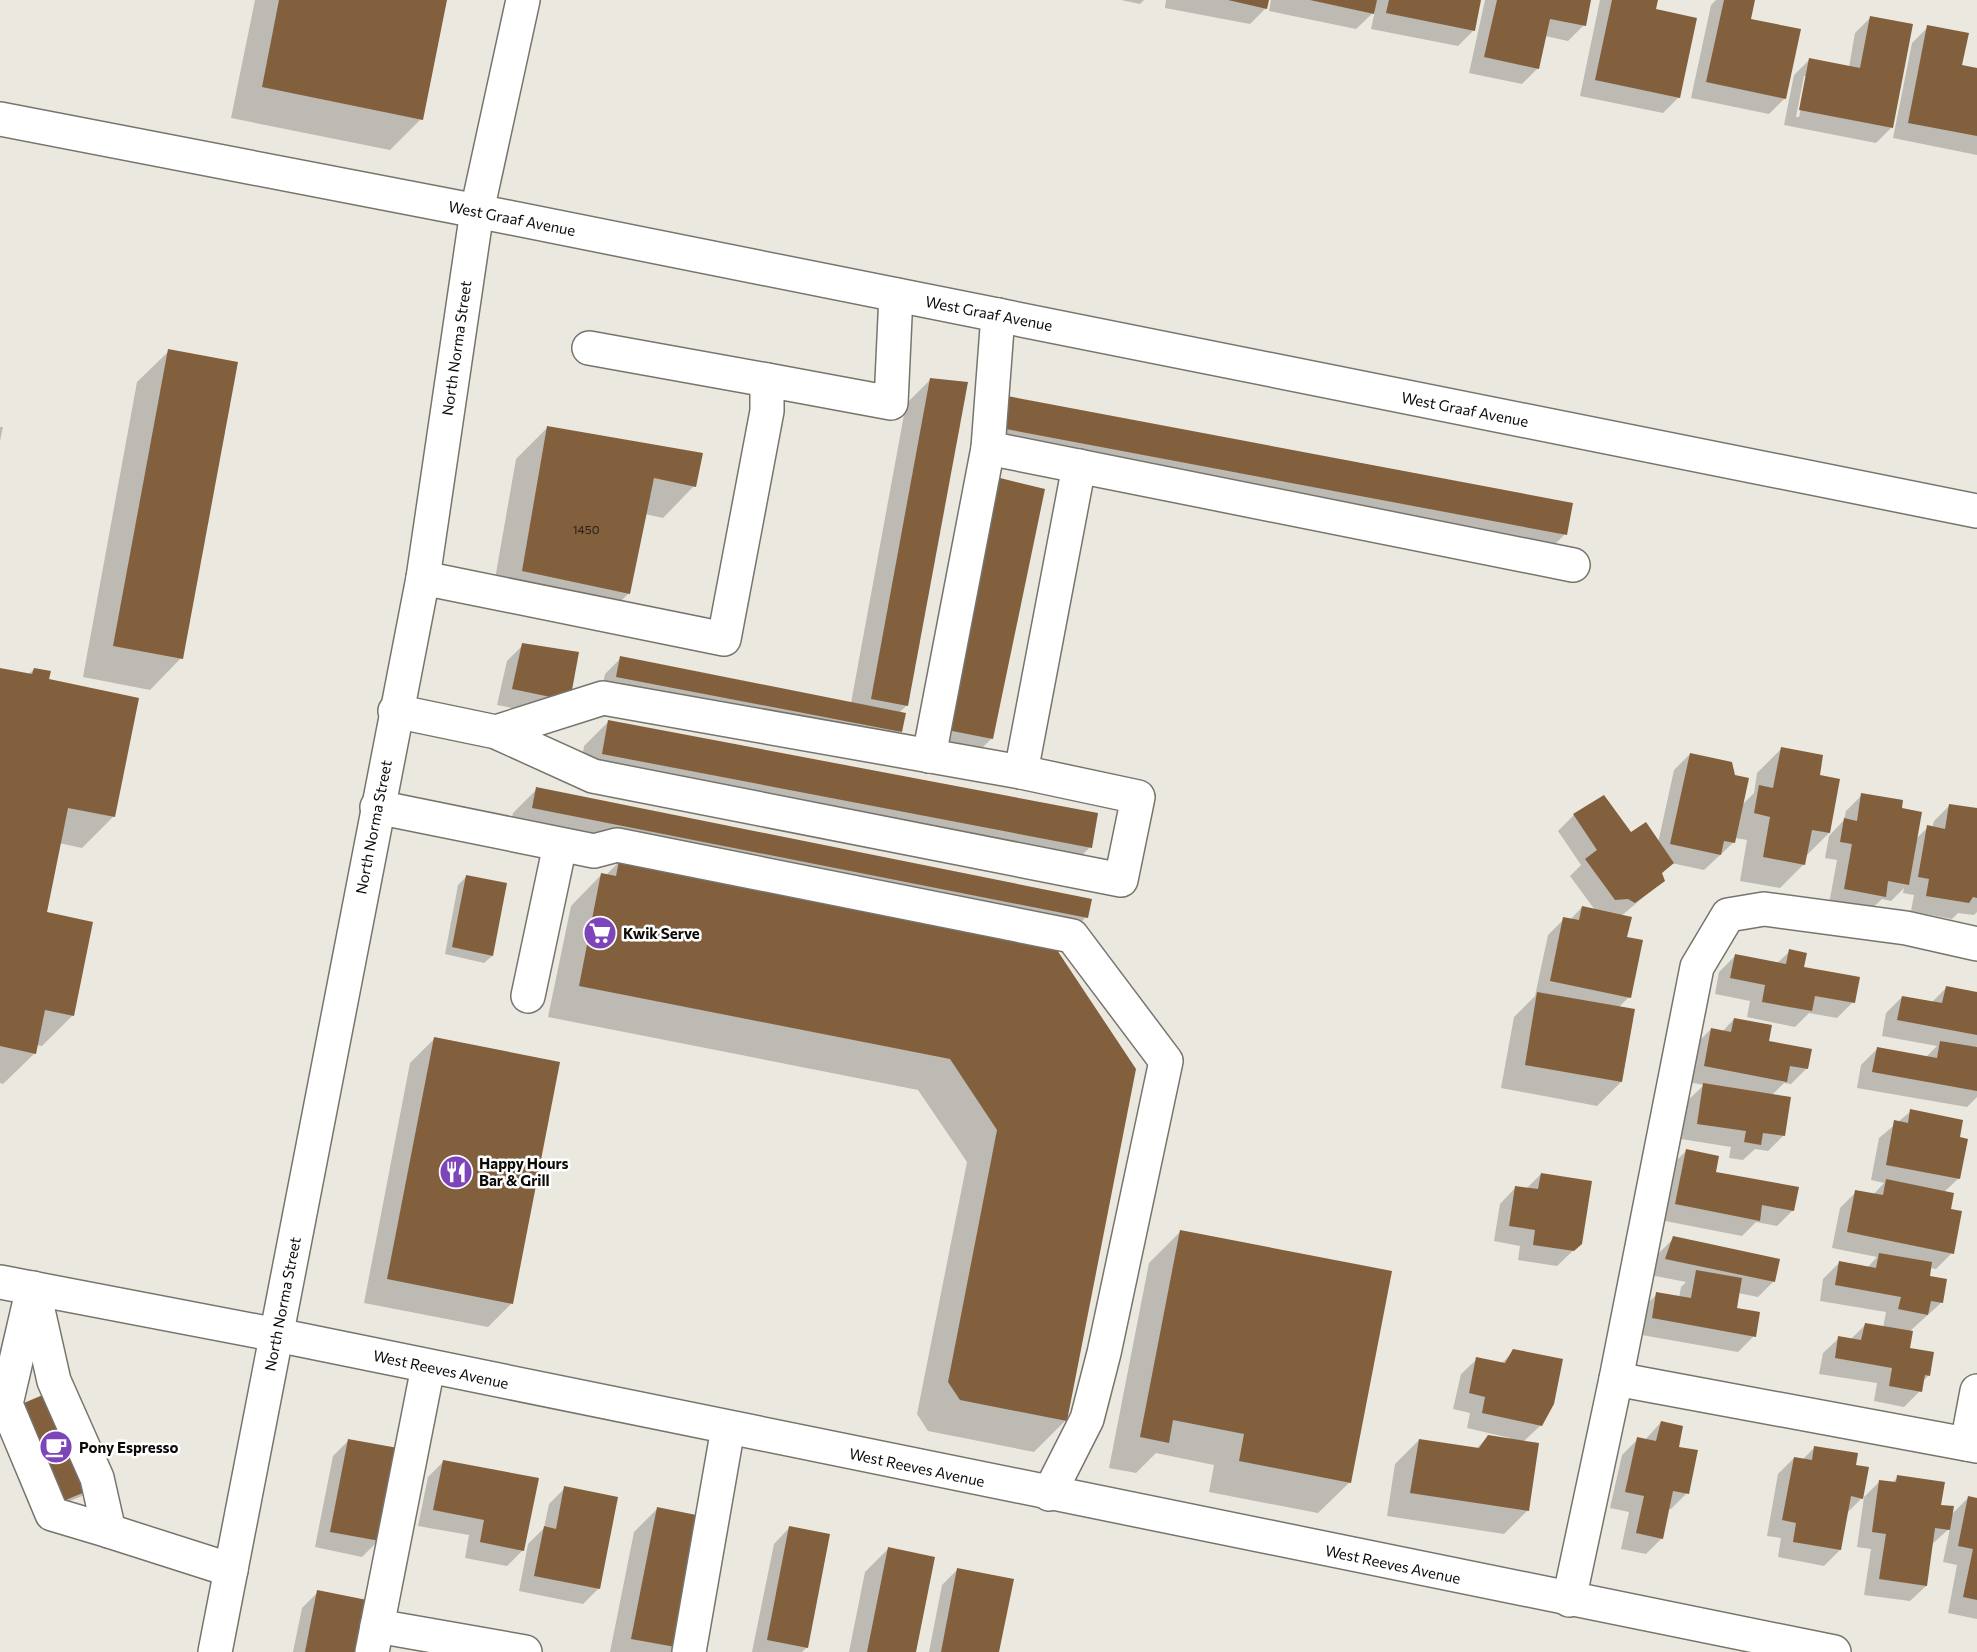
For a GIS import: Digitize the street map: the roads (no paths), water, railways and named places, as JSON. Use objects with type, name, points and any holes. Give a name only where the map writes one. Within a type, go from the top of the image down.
[{"type":"street","name":"North Norma Street","points":[[215,1652],[395,711],[423,578],[477,211],[523,0]]},
{"type":"street","name":"West Graaf Avenue","points":[[0,119],[477,211],[1977,511]]},
{"type":"street","points":[[589,348],[891,403],[896,295]]},
{"type":"street","points":[[929,756],[988,448],[998,315]]},
{"type":"street","points":[[423,578],[724,639],[767,411],[767,380]]},
{"type":"street","points":[[988,448],[1574,565]]},
{"type":"street","points":[[1021,772],[1079,466]]},
{"type":"street","points":[[395,711],[496,732],[593,776],[1121,880],[1138,797],[1021,772],[603,698],[496,732]]},
{"type":"street","points":[[377,807],[594,851],[617,844],[1072,936],[1166,1061],[1101,1364],[1087,1419],[1049,1494]]},
{"type":"street","points":[[528,996],[560,845]]},
{"type":"street","points":[[1569,1600],[1616,1379],[1696,967],[1728,915],[1764,909],[1906,928],[1977,944]]},
{"type":"street","name":"West Reeves Avenue","points":[[0,1282],[277,1335],[1569,1600],[1834,1652]]},
{"type":"street","points":[[33,1288],[54,1381],[96,1478],[109,1531]]},
{"type":"street","points":[[33,1288],[6,1404],[52,1514],[231,1570]]},
{"type":"street","points":[[428,1366],[375,1639],[525,1652]]},
{"type":"street","points":[[1616,1379],[1972,1445],[1977,1391]]},
{"type":"street","points":[[689,1652],[728,1428]]},
{"type":"place","name":"Kwik Serve","points":[[600,933]]},
{"type":"place","name":"Happy Hours Bar & Grill","points":[[456,1172]]},
{"type":"place","name":"Pony Espresso","points":[[56,1447]]}]
